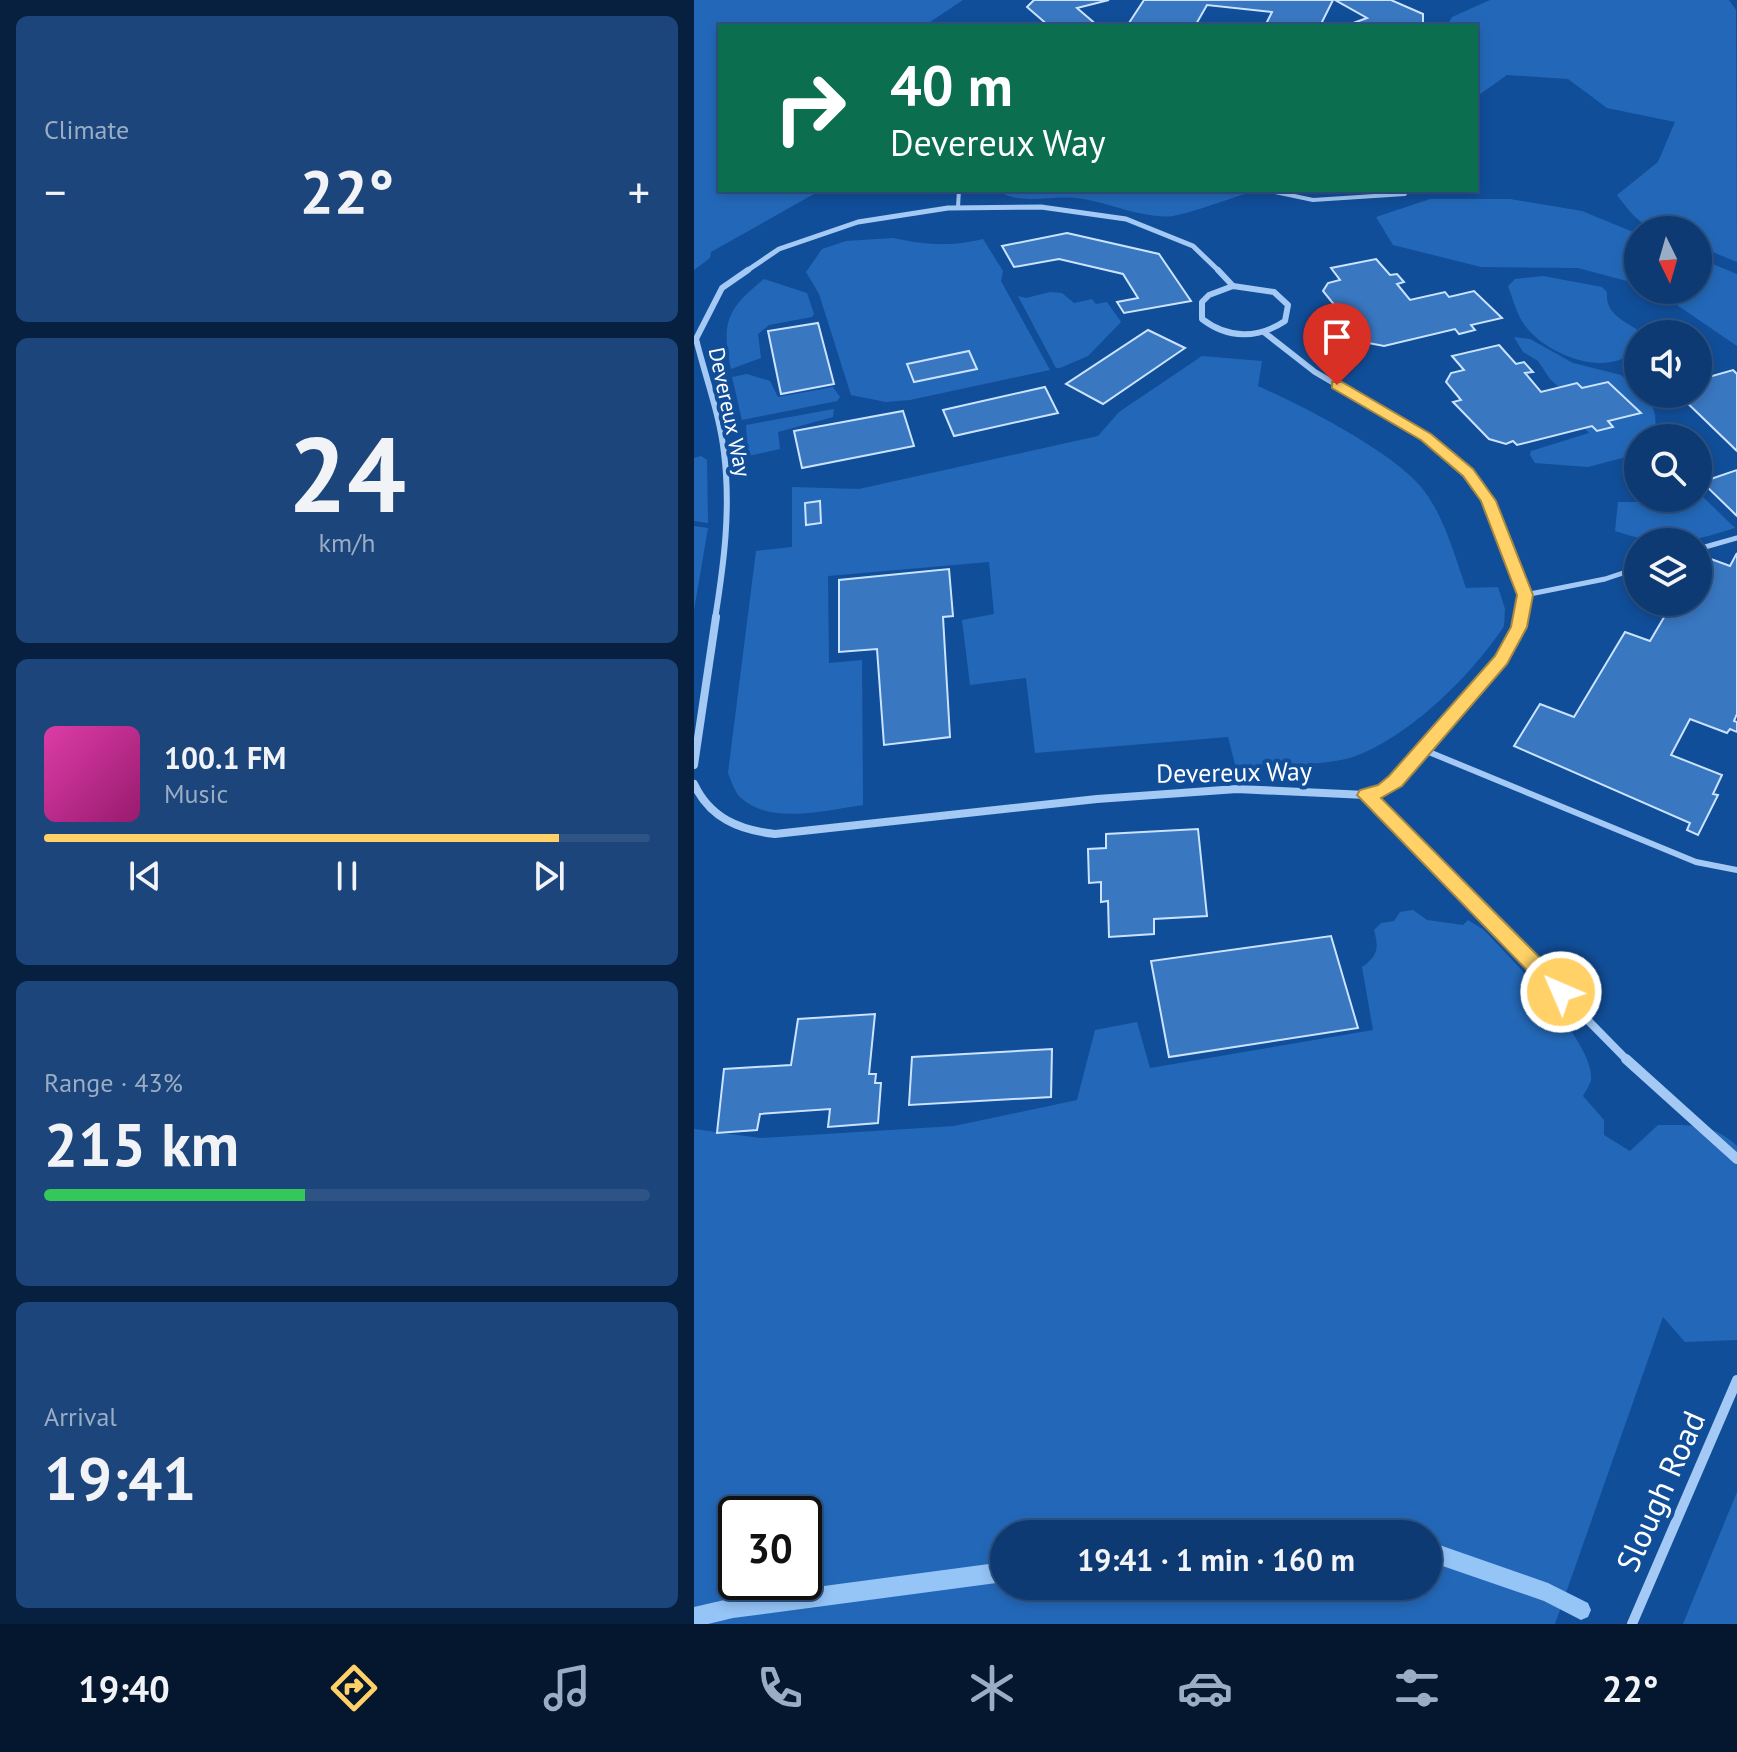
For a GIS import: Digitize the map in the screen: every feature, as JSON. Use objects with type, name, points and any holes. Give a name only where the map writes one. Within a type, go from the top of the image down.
[{"type":"street","name":"Devereux Way","points":[[694,765],[726,547],[728,496],[724,449],[696,339],[707,304],[737,276],[787,245],[867,219],[958,207],[1064,209],[1142,224],[1184,241],[1228,276],[1233,286]]},
{"type":"street","points":[[1233,286],[1274,292],[1288,305],[1285,321],[1265,333],[1236,335],[1210,326],[1202,319],[1199,310],[1209,295],[1233,286]]},
{"type":"street","points":[[1265,333],[1315,372],[1426,437],[1468,472],[1488,501],[1525,595],[1519,627],[1501,660],[1424,750],[1384,791],[1366,795]]},
{"type":"street","name":"Devereux Way","points":[[694,784],[709,810],[740,828],[775,834],[1097,799],[1237,789],[1366,795]]},
{"type":"street","points":[[1366,795],[1647,1080],[1737,1159]]},
{"type":"street","name":"Slough Road","points":[[1632,1624],[1737,1380]]},
{"type":"lane","points":[[958,207],[959,192]]},
{"type":"lane","points":[[1275,192],[1313,200],[1405,194]]},
{"type":"lane","points":[[1712,545],[1737,538]]},
{"type":"lane","points":[[1525,595],[1624,573]]},
{"type":"lane","points":[[1424,750],[1696,862],[1737,870]]},
{"type":"shaded area","points":[[694,0],[963,0],[927,24],[718,24],[718,192],[817,192],[711,252],[710,258],[694,270]]},
{"type":"shaded area","points":[[1490,0],[1729,0],[1736,10],[1737,262],[1712,252],[1712,216],[1634,216],[1617,195],[1658,162],[1675,122],[1607,108],[1568,79],[1507,75],[1478,96],[1478,24],[1448,24],[1452,17]]},
{"type":"shaded area","points":[[1000,192],[1245,194],[1173,216],[1138,213],[1076,198],[1035,199]]},
{"type":"shaded area","points":[[1430,199],[1510,199],[1582,211],[1624,228],[1624,280],[1578,268],[1481,267],[1393,245],[1376,217]]},
{"type":"shaded area","points":[[893,238],[938,244],[983,239],[1003,271],[1001,281],[1050,370],[910,400],[886,402],[851,395],[819,294],[806,272],[822,249],[846,241]]},
{"type":"shaded area","points":[[1712,264],[1737,274],[1737,346],[1712,329],[1712,320],[1699,320],[1676,304],[1712,304]]},
{"type":"shaded area","points":[[1543,276],[1602,287],[1607,292],[1612,311],[1624,322],[1624,358],[1596,363],[1580,360],[1564,355],[1536,338],[1520,318],[1508,286],[1515,279]]},
{"type":"shaded area","points":[[764,279],[807,293],[814,314],[812,317],[769,325],[758,334],[761,358],[731,369],[727,339],[730,318],[742,299]]},
{"type":"shaded area","points":[[1050,292],[1062,293],[1074,303],[1092,299],[1096,304],[1107,302],[1121,322],[1088,356],[1056,368],[1018,296],[1026,298]]},
{"type":"shaded area","points":[[1514,337],[1530,339],[1573,363],[1621,375],[1624,377],[1624,408],[1653,408],[1655,424],[1624,424],[1624,457],[1588,467],[1535,463],[1531,451],[1589,433],[1580,423],[1567,395],[1550,379],[1538,361],[1523,352]]},
{"type":"shaded area","points":[[1202,356],[1262,361],[1258,386],[1368,444],[1421,487],[1448,535],[1466,588],[1498,587],[1505,609],[1504,626],[1457,684],[1417,720],[1374,748],[1353,757],[1327,762],[1236,768],[1228,737],[1035,753],[1026,678],[970,685],[962,620],[994,614],[989,562],[828,576],[829,663],[862,660],[863,805],[798,814],[782,813],[766,811],[739,796],[728,773],[756,551],[792,547],[792,487],[859,489],[1098,436],[1119,412]]},
{"type":"shaded area","points":[[747,374],[770,381],[778,397],[833,387],[840,397],[837,401],[742,420],[732,377]]},
{"type":"shaded area","points":[[834,409],[833,417],[778,432],[780,449],[748,456],[746,425]]},
{"type":"shaded area","points":[[701,456],[707,460],[708,523],[694,521],[694,458]]},
{"type":"shaded area","points":[[1618,502],[1624,502],[1624,512],[1712,512],[1712,506],[1735,528],[1712,534],[1712,528],[1624,528],[1624,534],[1615,531]]},
{"type":"shaded area","points":[[694,526],[708,528],[694,610]]},
{"type":"shaded area","points":[[1413,910],[1427,920],[1463,925],[1468,920],[1484,930],[1549,1001],[1580,1044],[1589,1064],[1591,1080],[1583,1096],[1604,1120],[1604,1135],[1630,1151],[1658,1125],[1691,1126],[1710,1129],[1737,1146],[1737,1340],[1685,1342],[1663,1317],[1555,1624],[694,1624],[694,1129],[760,1138],[954,1126],[1077,1100],[1095,1030],[1137,1022],[1150,1068],[1373,1030],[1362,967],[1376,951],[1374,930],[1381,923],[1394,921],[1400,912]]},
{"type":"shaded area","points":[[1737,1492],[1737,1624],[1683,1624]]},
{"type":"building","points":[[1034,0],[1109,0],[1077,8],[1096,24],[1047,24],[1027,7]]},
{"type":"building","points":[[1144,0],[1333,0],[1321,24],[1266,24],[1272,12],[1207,5],[1196,24],[1128,24]]},
{"type":"building","points":[[1335,0],[1391,0],[1423,14],[1423,24],[1350,24],[1367,18]]},
{"type":"building","points":[[1067,233],[1159,254],[1191,301],[1124,313],[1117,302],[1138,298],[1123,274],[1059,259],[1014,267],[1002,246]]},
{"type":"building","points":[[1376,259],[1390,275],[1397,274],[1404,282],[1397,284],[1410,300],[1445,292],[1449,297],[1474,291],[1502,318],[1471,325],[1475,330],[1459,334],[1455,329],[1384,346],[1358,341],[1328,308],[1336,307],[1323,291],[1328,283],[1340,280],[1331,268]]},
{"type":"building","points":[[818,323],[834,384],[781,394],[768,331]]},
{"type":"building","points":[[1148,330],[1185,348],[1103,404],[1066,384]]},
{"type":"building","points":[[1499,345],[1516,364],[1524,362],[1533,372],[1525,373],[1541,392],[1577,383],[1582,388],[1608,382],[1624,397],[1624,408],[1636,408],[1641,413],[1608,421],[1613,427],[1597,431],[1592,426],[1517,445],[1513,441],[1506,444],[1489,439],[1453,402],[1461,400],[1446,382],[1451,373],[1464,370],[1452,356]]},
{"type":"building","points":[[969,351],[977,369],[914,382],[907,364]]},
{"type":"building","points":[[1733,370],[1737,374],[1737,451],[1692,408],[1712,408],[1712,376]]},
{"type":"building","points":[[1045,387],[1058,413],[954,436],[943,410]]},
{"type":"building","points":[[903,411],[914,446],[802,468],[794,431]]},
{"type":"building","points":[[1737,470],[1737,516],[1712,492],[1712,479]]},
{"type":"building","points":[[820,501],[821,523],[806,525],[805,503]]},
{"type":"building","points":[[1737,553],[1737,714],[1734,721],[1737,722],[1737,732],[1730,729],[1727,733],[1690,719],[1671,755],[1722,775],[1713,794],[1718,795],[1698,835],[1687,830],[1690,823],[1514,746],[1540,704],[1574,717],[1625,632],[1650,641],[1665,616],[1712,616],[1712,559],[1730,566]]},
{"type":"building","points":[[949,569],[953,616],[943,617],[950,737],[884,745],[877,649],[839,652],[839,580]]},
{"type":"building","points":[[1198,829],[1207,916],[1154,919],[1154,934],[1109,937],[1108,901],[1101,902],[1101,882],[1089,883],[1088,849],[1106,848],[1106,834]]},
{"type":"building","points":[[1331,936],[1358,1028],[1169,1057],[1151,961]]},
{"type":"building","points":[[875,1014],[869,1074],[876,1074],[875,1083],[881,1083],[878,1123],[828,1127],[830,1109],[760,1114],[757,1130],[717,1133],[724,1069],[791,1065],[798,1019]]},
{"type":"building","points":[[1052,1049],[1051,1097],[909,1105],[912,1057]]},
{"type":"waterway","points":[[1442,1556],[1548,1593],[1581,1610]]},
{"type":"waterway","points":[[694,1617],[733,1608],[990,1574]]},
{"type":"route","points":[[1337,385],[1426,437],[1468,472],[1488,501],[1525,595],[1519,627],[1501,660],[1396,781],[1384,791],[1366,795],[1561,992]]}]
